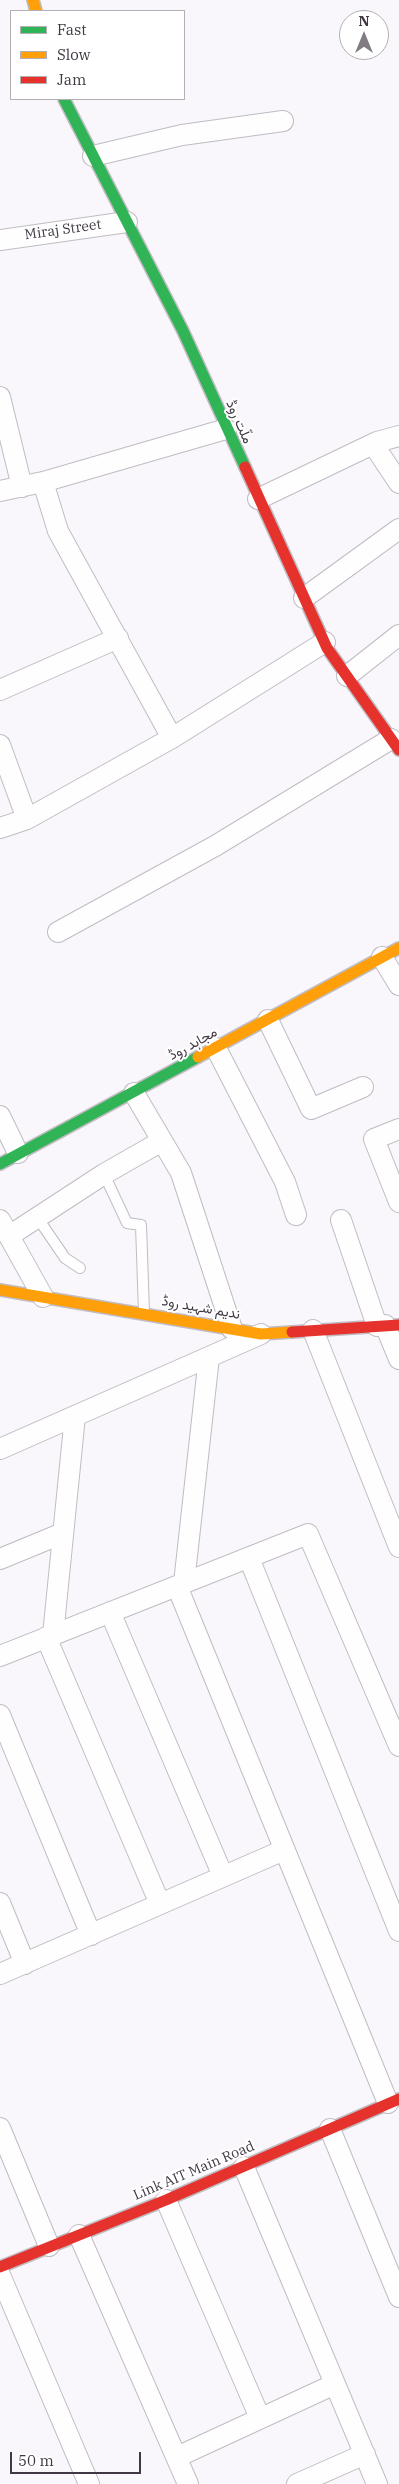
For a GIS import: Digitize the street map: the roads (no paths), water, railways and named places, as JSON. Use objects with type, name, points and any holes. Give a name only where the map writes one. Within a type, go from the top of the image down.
[{"type":"street","name":"ملّت روڈ","points":[[65,100],[183,331],[325,642],[395,745]]},
{"type":"street","points":[[93,156],[182,135],[283,121]]},
{"type":"street","name":"Miraj Street","points":[[0,240],[127,222]]},
{"type":"street","points":[[0,397],[22,487]]},
{"type":"street","points":[[0,491],[43,482],[226,428]]},
{"type":"street","points":[[258,498],[373,444],[399,436]]},
{"type":"street","points":[[373,444],[399,483]]},
{"type":"street","points":[[43,482],[58,531],[172,738]]},
{"type":"street","points":[[304,598],[399,529]]},
{"type":"street","points":[[347,676],[399,636]]},
{"type":"street","points":[[0,690],[118,638]]},
{"type":"street","points":[[0,828],[27,819],[172,738],[325,642]]},
{"type":"street","points":[[0,745],[27,819]]},
{"type":"street","points":[[58,932],[395,745]]},
{"type":"street","points":[[391,953],[399,985]]},
{"type":"street","name":"مجاہد روڈ","points":[[0,1164],[391,953]]},
{"type":"street","points":[[268,1020],[311,1109],[363,1087]]},
{"type":"street","points":[[216,1048],[285,1182],[296,1215]]},
{"type":"street","points":[[134,1093],[181,1173],[232,1329]]},
{"type":"street","points":[[0,1116],[18,1153]]},
{"type":"street","points":[[399,1129],[374,1139],[399,1202]]},
{"type":"street","points":[[43,1297],[4,1228],[37,1217],[104,1174],[162,1141]]},
{"type":"street","points":[[341,1220],[387,1325],[399,1359]]},
{"type":"street","name":"ندیم شہید روڈ","points":[[0,1290],[261,1334],[387,1325]]},
{"type":"street","points":[[312,1330],[399,1547]]},
{"type":"street","points":[[0,1449],[261,1334]]},
{"type":"street","points":[[209,1356],[181,1584],[284,1850],[393,2101]]},
{"type":"street","points":[[75,1416],[63,1533],[49,1636],[160,1904]]},
{"type":"street","points":[[0,1559],[63,1533]]},
{"type":"street","points":[[0,1656],[308,1534],[399,1746]]},
{"type":"street","points":[[249,1558],[399,1931]]},
{"type":"street","points":[[110,1612],[223,1876]]},
{"type":"street","points":[[0,1715],[91,1935]]},
{"type":"street","points":[[0,1974],[284,1850]]},
{"type":"street","points":[[0,1903],[25,1964]]},
{"type":"street","name":"Link AIT Main Road","points":[[0,2267],[166,2200],[393,2101]]},
{"type":"street","points":[[0,2128],[49,2246]]},
{"type":"street","points":[[330,2129],[399,2297]]},
{"type":"street","points":[[244,2167],[377,2484]]},
{"type":"street","points":[[166,2200],[260,2418]]},
{"type":"street","points":[[79,2235],[188,2484]]},
{"type":"street","points":[[0,2276],[89,2484]]},
{"type":"street","points":[[177,2457],[335,2384]]},
{"type":"street","points":[[297,2484],[364,2454]]},
{"type":"lane","points":[[104,1174],[127,1223],[141,1225],[144,1314]]},
{"type":"lane","points":[[37,1217],[65,1258],[80,1268]]}]
